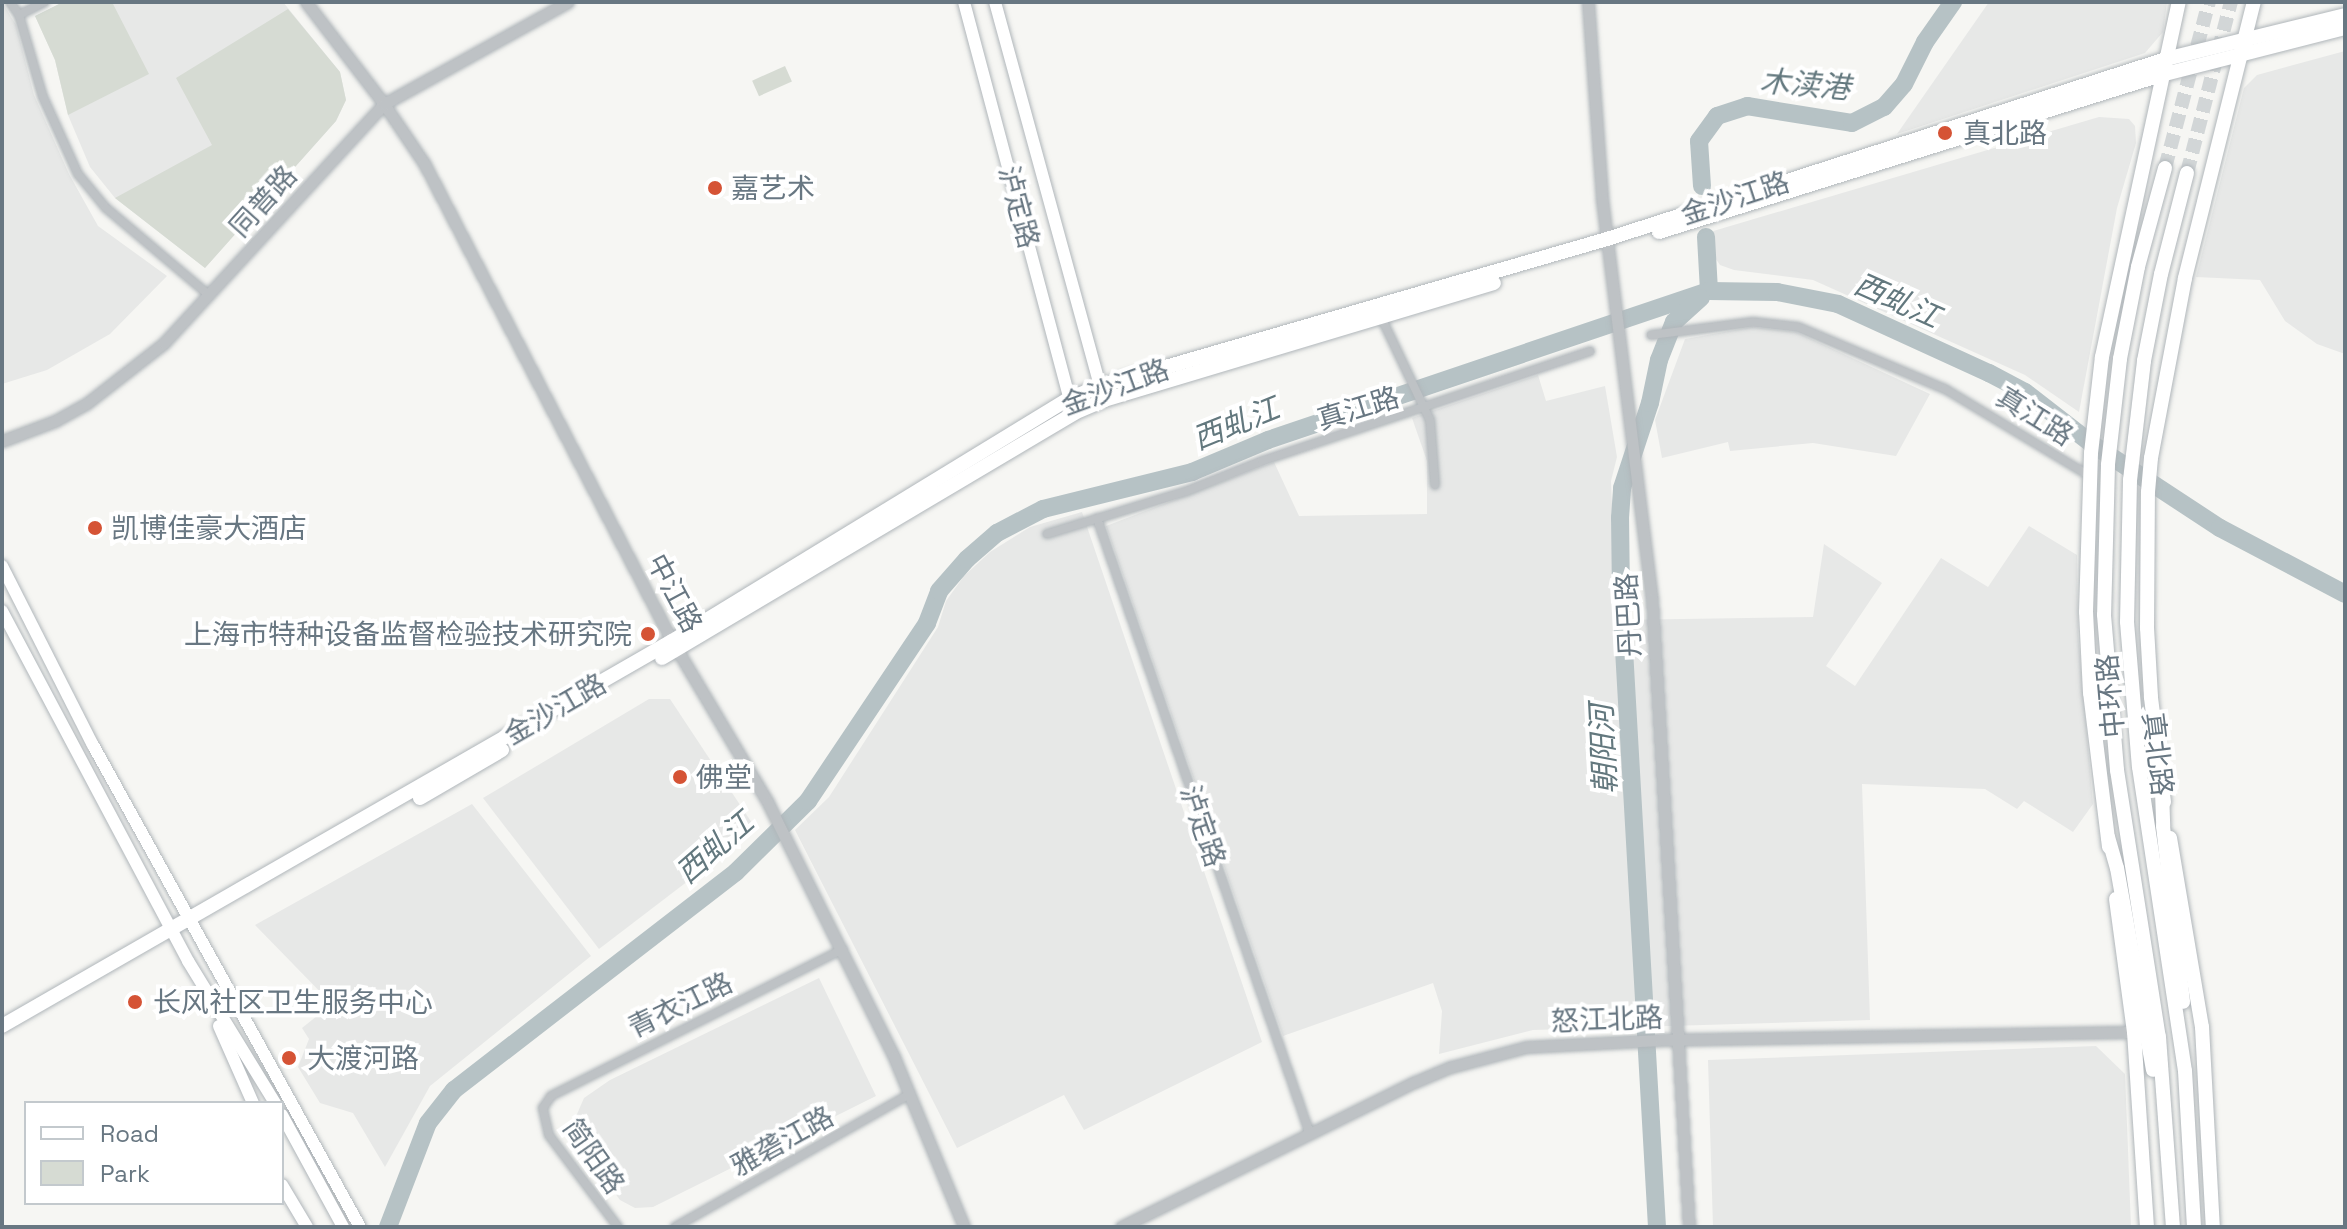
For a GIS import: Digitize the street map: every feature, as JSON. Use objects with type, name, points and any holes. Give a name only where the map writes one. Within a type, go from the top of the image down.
[{"type":"main road","name":"泸定路","points":[[964,2],[1072,406]]},
{"type":"main road","name":"泸定路","points":[[995,2],[1102,393]]},
{"type":"main road","points":[[2147,1227],[2134,1032],[2090,693],[2086,612],[2091,453],[2102,357],[2179,2]]},
{"type":"main road","name":"真北路","points":[[2213,1227],[2202,1027],[2162,791],[2147,628],[2148,492],[2151,458],[2185,278],[2254,2]]},
{"type":"main road","name":"金沙江路","points":[[2,1026],[194,924],[675,645],[1072,406],[1102,393],[1607,244],[2161,75],[2244,44],[2345,15]]},
{"type":"main road","name":"金沙江路","points":[[1102,393],[1381,317],[2166,59],[2345,28]]},
{"type":"main road","name":"中环路","points":[[2165,168],[2138,267],[2120,359],[2108,465],[2104,615],[2108,693],[2117,770],[2159,1037],[2173,1227]]},
{"type":"main road","name":"中环路","points":[[2187,173],[2161,274],[2134,445],[2130,480],[2127,622],[2131,695],[2185,1071],[2194,1227]]},
{"type":"main road","points":[[2,566],[93,745],[360,1227]]},
{"type":"main road","points":[[2,611],[174,935],[274,1101]]},
{"type":"main road","points":[[2162,791],[2163,826],[2183,987],[2185,1071]]},
{"type":"main road","points":[[2108,837],[2143,1000],[2172,1188]]},
{"type":"main road","name":"金沙江路","points":[[2,1038],[174,935]]},
{"type":"main road","points":[[213,1004],[252,1101]]},
{"type":"main road","points":[[284,1119],[343,1227]]},
{"type":"main road","points":[[284,1188],[307,1227]]},
{"type":"street","points":[[10,2],[19,15],[43,97],[78,174],[106,208],[209,295]]},
{"type":"street","points":[[19,15],[45,2]]},
{"type":"street","name":"中江路","points":[[306,2],[384,104],[452,216],[675,645],[768,803],[843,949],[910,1094],[964,1227]]},
{"type":"street","name":"同普路","points":[[2,441],[55,421],[102,393],[164,343],[384,104],[568,2]]},
{"type":"street","name":"丹巴路","points":[[1588,2],[1607,244],[1643,507],[1652,599],[1689,1227]]},
{"type":"street","points":[[1381,317],[1430,420],[1435,485]]},
{"type":"street","name":"真江路","points":[[1651,335],[1767,322],[1809,331],[1945,389],[2090,476]]},
{"type":"street","name":"真江路","points":[[1047,534],[1590,351]]},
{"type":"street","name":"泸定路","points":[[1097,518],[1310,1134]]},
{"type":"street","name":"青衣江路","points":[[543,1108],[567,1086],[843,949]]},
{"type":"street","name":"怒江北路","points":[[1121,1227],[1415,1082],[1489,1055],[1562,1043],[2134,1032]]},
{"type":"street","name":"雅砻江路","points":[[675,1227],[910,1094]]},
{"type":"street","name":"简阳路","points":[[543,1108],[549,1135],[618,1227]]},
{"type":"shaded area","points":[[2,2],[16,25],[34,95],[69,174],[98,226],[167,276],[110,334],[47,370],[2,384]]},
{"type":"shaded area","points":[[63,2],[283,2],[340,72],[346,100],[336,121],[205,268],[115,198],[90,167],[68,115],[55,60],[35,16]]},
{"type":"shaded area","points":[[1989,2],[2167,2],[2163,32],[2145,53],[1897,134]]},
{"type":"shaded area","points":[[2345,51],[2345,354],[2317,344],[2285,321],[2260,280],[2196,277],[2244,88],[2257,75]]},
{"type":"shaded area","points":[[2099,117],[2129,119],[2135,126],[2136,143],[2117,208],[2079,412],[2025,375],[1813,280],[1734,270],[1720,265],[1711,252],[1710,232]]},
{"type":"shaded area","points":[[1752,327],[1796,332],[1930,394],[1896,456],[1813,443],[1730,451],[1728,442],[1662,458],[1655,420],[1685,339]]},
{"type":"shaded area","points":[[1538,375],[1546,401],[1605,386],[1617,457],[1611,481],[1617,620],[1813,617],[1824,544],[1882,583],[1826,666],[1855,686],[1941,558],[1988,587],[2029,526],[2077,555],[2078,635],[2093,804],[2073,832],[2024,801],[2017,809],[1985,789],[1862,784],[1870,1020],[1533,1030],[1439,1054],[1442,1011],[1433,983],[1283,1036],[1106,526],[1274,462],[1299,516],[1427,514],[1427,461],[1412,418]]},
{"type":"shaded area","points":[[1082,512],[1262,1042],[1084,1130],[1064,1095],[957,1148],[795,830],[829,797],[938,627],[946,601],[964,576],[990,552],[1030,527]]},
{"type":"shaded area","points":[[649,699],[670,699],[756,829],[599,949],[483,798]]},
{"type":"shaded area","points":[[472,804],[591,956],[430,1086],[385,1167],[353,1113],[320,1103],[298,1067],[309,1039],[302,1028],[332,1004],[255,925]]},
{"type":"shaded area","points":[[819,978],[876,1096],[653,1207],[635,1208],[620,1200],[580,1146],[574,1121],[584,1098],[610,1080]]},
{"type":"shaded area","points":[[2096,1046],[2125,1074],[2131,1227],[1713,1227],[1708,1060]]},
{"type":"green space","points":[[63,2],[112,2],[149,74],[68,115],[55,60],[35,16]]},
{"type":"green space","points":[[288,9],[340,72],[346,100],[336,121],[205,268],[115,198],[212,145],[176,78]]},
{"type":"green space","points":[[785,66],[792,82],[759,96],[752,81]]},
{"type":"waterway","name":"木渎港","points":[[1702,186],[1699,141],[1717,116],[1747,106],[1852,123],[1884,107],[1904,84],[1925,42],[1953,2]]},
{"type":"waterway","name":"木渎港","points":[[1706,237],[1709,291]]},
{"type":"waterway","name":"西虬江","points":[[388,1227],[428,1123],[454,1090],[736,872],[808,801],[927,623],[939,591],[967,559],[997,533],[1043,509],[1192,472],[1268,440],[1709,291],[1777,292],[1838,304],[1989,373],[2025,392],[2092,444],[2220,528],[2345,594]]},
{"type":"waterway","name":"朝阳河","points":[[1657,1227],[1621,596],[1620,518],[1622,488],[1650,403],[1659,360],[1674,322],[1701,298]]},
{"type":"tunnel","points":[[2165,168],[2209,2]]},
{"type":"tunnel","points":[[2187,173],[2231,2]]},
{"type":"place","name":"真北路","points":[[1945,133]]},
{"type":"place","name":"嘉艺术","points":[[715,188]]},
{"type":"place","name":"凯博佳豪大酒店","points":[[95,528]]},
{"type":"place","name":"上海市特种设备监督检验技术研究院","points":[[648,634]]},
{"type":"place","name":"佛堂","points":[[680,777]]},
{"type":"place","name":"长风社区卫生服务中心","points":[[135,1002]]},
{"type":"place","name":"大渡河路","points":[[289,1058]]}]
